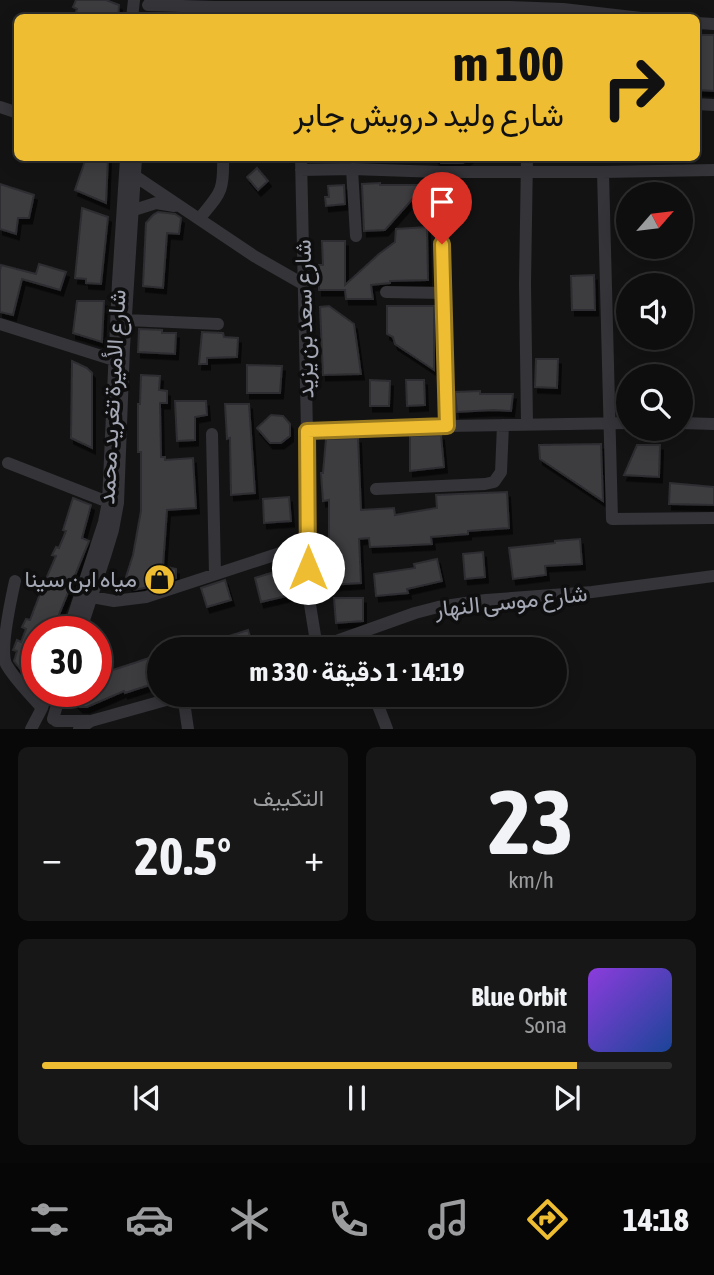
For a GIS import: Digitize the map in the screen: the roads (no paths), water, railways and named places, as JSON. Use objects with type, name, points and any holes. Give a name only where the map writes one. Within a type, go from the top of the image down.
[{"type":"street","points":[[147,7],[215,12],[381,4],[513,4],[558,13],[573,0]]},
{"type":"street","name":"شارع الأميرة تغريد محمد","points":[[73,616],[108,502],[126,161]]},
{"type":"street","name":"شارع الأميرة تغريد محمد","points":[[85,616],[113,530],[118,503],[136,161]]},
{"type":"street","points":[[199,219],[219,194],[223,161]]},
{"type":"street","points":[[407,170],[415,161]]},
{"type":"street","points":[[527,161],[527,424]]},
{"type":"street","points":[[301,164],[439,172],[714,170]]},
{"type":"street","name":"شارع سعد بن يزيد","points":[[301,164],[308,592],[314,637]]},
{"type":"street","points":[[352,169],[356,236]]},
{"type":"street","points":[[439,172],[447,426]]},
{"type":"street","points":[[603,172],[612,519],[714,518]]},
{"type":"street","points":[[135,176],[254,256],[303,284]]},
{"type":"street","points":[[134,210],[156,203],[181,207]]},
{"type":"street","points":[[387,292],[443,293]]},
{"type":"street","points":[[126,320],[218,324]]},
{"type":"street","points":[[0,324],[114,360]]},
{"type":"street","points":[[307,431],[616,423]]},
{"type":"street","points":[[693,424],[714,424]]},
{"type":"street","points":[[376,489],[494,482],[501,472],[503,425]]},
{"type":"street","points":[[212,434],[215,574]]},
{"type":"street","points":[[8,463],[108,502]]},
{"type":"street","points":[[92,597],[114,601],[146,597],[308,544]]},
{"type":"street","name":"شارع موسى النهار","points":[[365,637],[415,613],[447,605],[592,592],[714,576]]},
{"type":"street","points":[[15,581],[3,648],[5,662],[36,719],[45,717],[56,723],[91,721],[147,705]]},
{"type":"street","points":[[185,707],[188,729]]},
{"type":"street","points":[[379,707],[387,729]]},
{"type":"street","points":[[79,729],[91,721]]},
{"type":"place","name":"مياه ابن سينا","points":[[160,579]]}]
